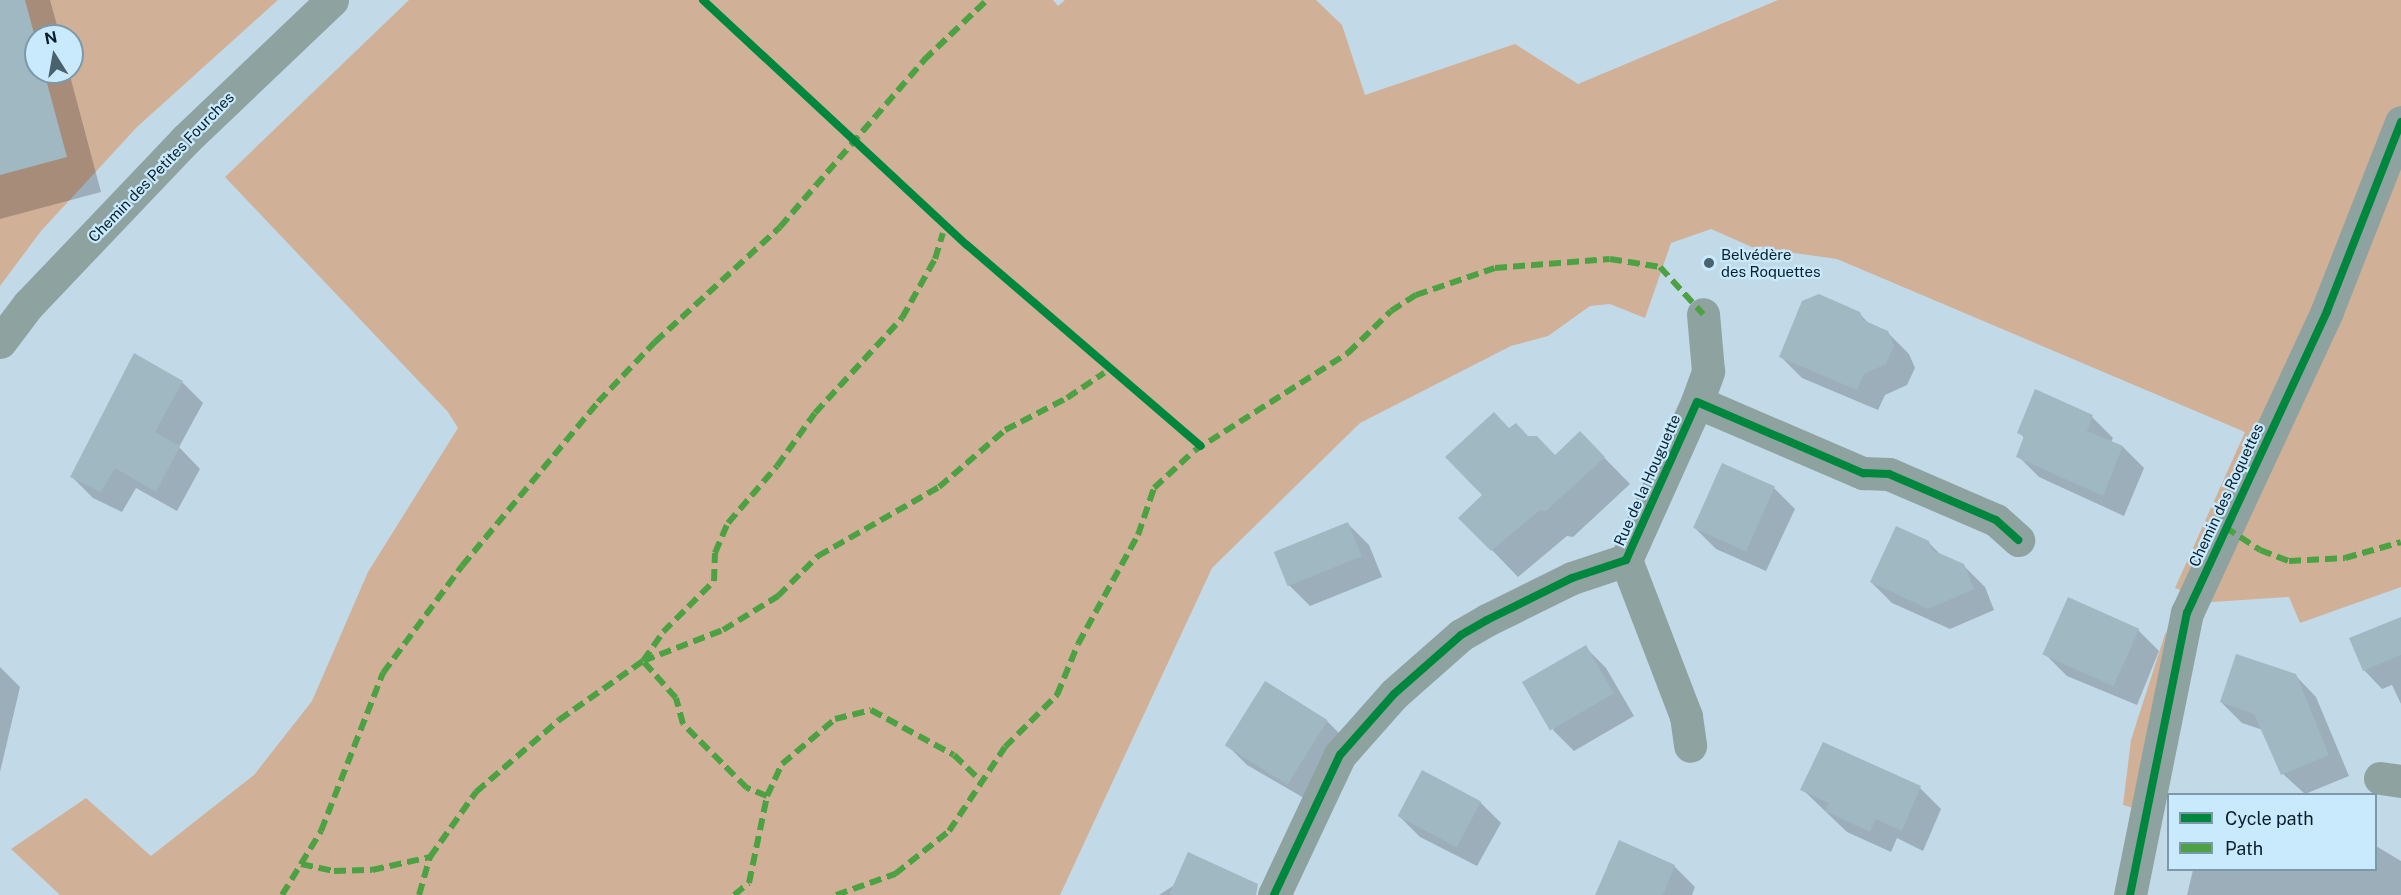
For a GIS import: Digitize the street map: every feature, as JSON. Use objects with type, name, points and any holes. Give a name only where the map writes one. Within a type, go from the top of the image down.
[{"type":"street","name":"Chemin des Petites Fourches","points":[[0,342],[28,305],[185,141],[332,0]]},
{"type":"street","name":"Chemin des Roquettes","points":[[2130,895],[2187,613],[2327,311],[2401,122]]},
{"type":"street","points":[[1697,402],[1708,371],[1703,314]]},
{"type":"street","name":"Rue de la Houguette","points":[[1690,746],[1686,716],[1626,560],[1697,402],[1863,473],[1889,474],[1996,520],[2018,540]]},
{"type":"street","name":"Rue de la Houguette","points":[[1274,895],[1340,755],[1394,694],[1461,635],[1572,578],[1626,560]]},
{"type":"shaded area","points":[[0,0],[278,0],[137,127],[41,231],[0,286]]},
{"type":"shaded area","points":[[409,0],[1053,0],[1058,6],[1065,0],[1316,0],[1342,25],[1365,95],[1515,44],[1578,84],[1778,0],[2401,0],[2401,587],[2300,623],[2289,597],[2212,602],[2175,588],[2245,432],[1837,259],[1752,247],[1711,229],[1671,243],[1645,318],[1610,304],[1590,306],[1548,336],[1511,346],[1360,423],[1212,568],[1060,895],[60,895],[11,849],[86,798],[151,856],[254,775],[312,701],[368,572],[458,428],[448,412],[225,177]]},
{"type":"shaded area","points":[[2166,631],[2168,641],[2133,808],[2123,805],[2131,740]]},
{"type":"building","points":[[0,0],[25,0],[31,24],[24,24],[24,84],[47,84],[67,157],[0,175]]},
{"type":"building","points":[[1819,294],[1860,312],[1863,320],[1888,331],[1894,346],[1886,364],[1864,374],[1857,390],[1779,357],[1802,301]]},
{"type":"building","points":[[134,353],[183,381],[155,432],[180,446],[156,492],[115,468],[101,492],[70,477]]},
{"type":"building","points":[[2035,389],[2093,415],[2087,431],[2123,446],[2103,496],[2016,457],[2024,436],[2017,433]]},
{"type":"building","points":[[1494,412],[1509,428],[1516,423],[1528,436],[1537,436],[1555,455],[1580,431],[1605,457],[1546,511],[1540,510],[1491,551],[1458,518],[1482,495],[1445,457]]},
{"type":"building","points":[[1722,463],[1775,487],[1746,551],[1693,528]]},
{"type":"building","points":[[1348,522],[1362,556],[1288,586],[1274,552]]},
{"type":"building","points":[[1896,526],[1929,541],[1932,550],[1964,564],[1974,589],[1928,609],[1870,582]]},
{"type":"building","points":[[2068,597],[2139,629],[2114,686],[2042,655]]},
{"type":"building","points":[[2401,617],[2401,655],[2363,671],[2349,638]]},
{"type":"building","points":[[1586,645],[1614,693],[1550,730],[1522,682]]},
{"type":"building","points":[[2236,654],[2296,674],[2329,755],[2281,775],[2254,714],[2220,702]]},
{"type":"building","points":[[1265,681],[1328,720],[1287,785],[1225,745]]},
{"type":"building","points":[[1823,742],[1921,786],[1902,831],[1876,819],[1870,832],[1825,811],[1829,803],[1800,790]]},
{"type":"building","points":[[1422,770],[1481,801],[1457,847],[1398,816]]},
{"type":"building","points":[[1619,840],[1675,865],[1663,895],[1595,895]]},
{"type":"building","points":[[1188,852],[1258,884],[1256,895],[1169,895]]},
{"type":"marked path","points":[[282,895],[321,831],[383,673],[462,566],[598,402],[655,342],[780,227],[924,60],[987,0]]},
{"type":"marked path","points":[[301,864],[334,871],[372,870],[430,857],[476,792],[559,720],[643,661],[663,632],[714,581],[715,553],[728,523],[777,466],[815,413],[902,318],[935,259],[943,233]]},
{"type":"marked path","points":[[836,895],[895,874],[949,831],[1005,747],[1057,695],[1078,644],[1138,535],[1154,488],[1194,451],[1348,353],[1391,311],[1416,295],[1495,268],[1610,259],[1660,267],[1703,314]]},
{"type":"marked path","points":[[767,796],[747,788],[683,724],[676,698],[643,661],[723,630],[778,596],[818,556],[939,487],[1005,430],[1067,398],[1104,373]]},
{"type":"marked path","points":[[2225,527],[2260,550],[2289,561],[2345,558],[2401,542]]},
{"type":"marked path","points":[[734,895],[749,883],[767,796],[782,764],[835,719],[871,710],[954,755],[982,782]]},
{"type":"marked path","points":[[419,895],[430,857]]},
{"type":"cycle path","points":[[703,0],[967,245],[1201,446]]},
{"type":"cycle path","points":[[2130,895],[2187,613],[2327,311],[2401,122]]},
{"type":"cycle path","points":[[1274,895],[1340,755],[1394,694],[1461,635],[1572,578],[1626,560],[1697,402],[1863,473],[1889,474],[1996,520],[2018,540]]},
{"type":"place","name":"Belvédère des Roquettes","points":[[1709,263]]}]
